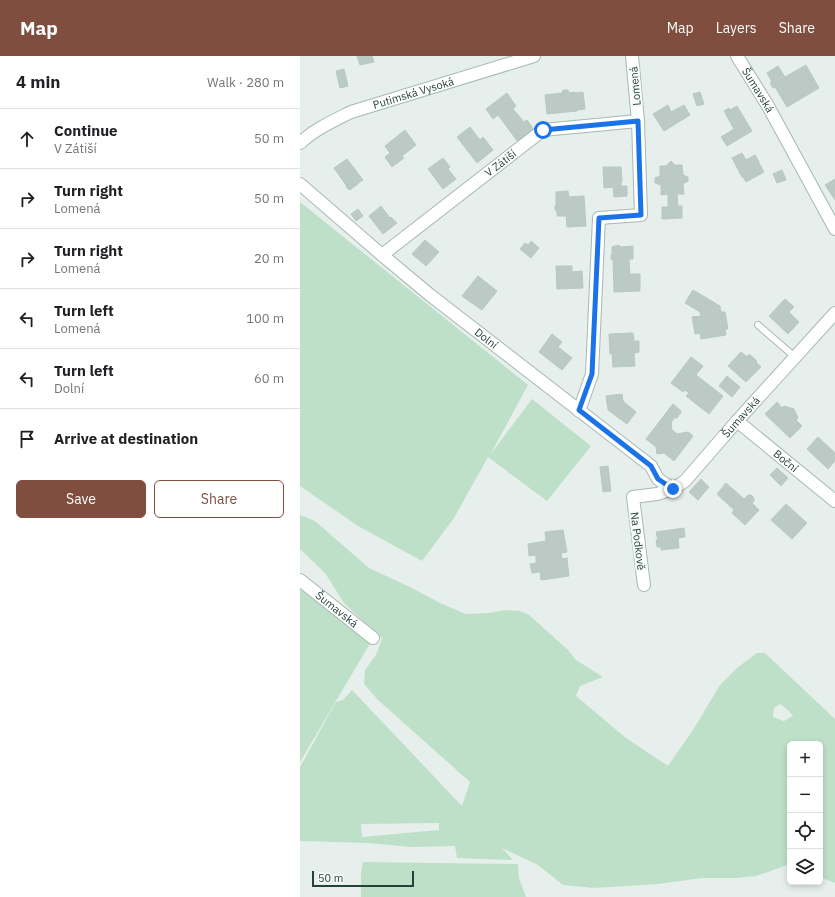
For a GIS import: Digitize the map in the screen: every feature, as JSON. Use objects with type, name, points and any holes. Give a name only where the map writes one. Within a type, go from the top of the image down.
[{"type":"street","name":"Putimská Vysoká","points":[[300,143],[330,122],[351,112],[534,56]]},
{"type":"street","name":"Lomená","points":[[579,410],[592,374],[599,218],[641,215],[638,121],[632,56]]},
{"type":"street","name":"Šumavská","points":[[737,56],[768,106],[835,229]]},
{"type":"street","name":"V Zátiší","points":[[382,255],[543,130],[638,121]]},
{"type":"street","name":"Dolní","points":[[300,184],[430,295],[651,466],[658,479],[673,489]]},
{"type":"street","name":"Šumavská","points":[[633,497],[657,494],[673,489],[685,481],[835,313]]},
{"type":"street","name":"Boční","points":[[737,421],[835,501]]},
{"type":"street","name":"Na Podkově","points":[[633,497],[644,585]]},
{"type":"street","name":"Šumavská","points":[[300,580],[372,638]]},
{"type":"lane","points":[[758,325],[795,357]]},
{"type":"green space","points":[[300,202],[528,385],[490,455],[532,399],[591,446],[547,501],[488,457],[454,518],[422,561],[358,526],[300,486]]},
{"type":"green space","points":[[300,515],[315,521],[369,568],[440,603],[466,614],[506,610],[520,611],[529,615],[568,650],[576,660],[603,677],[580,686],[576,696],[626,738],[668,766],[693,730],[720,685],[737,668],[757,653],[765,653],[835,719],[835,883],[823,878],[823,741],[787,741],[787,865],[756,876],[735,878],[702,878],[658,884],[594,888],[563,885],[538,865],[502,848],[513,860],[457,858],[455,846],[412,847],[368,843],[300,841],[300,767],[336,702],[343,700],[352,690],[462,806],[470,782],[378,700],[364,684],[365,670],[376,655],[382,639],[379,634],[344,603],[325,573],[300,549]],"holes":[[[780,704],[793,716],[784,721],[773,717],[774,708]],[[439,823],[439,830],[362,837],[361,824]]]},
{"type":"green space","points":[[300,573],[372,640],[300,762]]},
{"type":"green space","points":[[363,862],[518,864],[519,878],[526,897],[361,897],[361,872]]},
{"type":"building","points":[[357,56],[372,56],[374,62],[360,65]]},
{"type":"building","points":[[806,65],[819,88],[787,107],[775,87],[773,88],[770,83],[772,82],[767,73],[778,66],[785,77]]},
{"type":"building","points":[[344,69],[348,86],[340,88],[336,71]]},
{"type":"building","points":[[563,90],[568,90],[569,93],[583,92],[585,109],[547,114],[545,95],[562,93]]},
{"type":"building","points":[[700,92],[704,104],[697,106],[693,94]]},
{"type":"building","points":[[507,93],[516,106],[513,109],[524,122],[527,120],[534,130],[518,142],[498,115],[493,119],[486,109]]},
{"type":"building","points":[[668,105],[671,112],[684,105],[690,115],[664,131],[653,114]]},
{"type":"building","points":[[737,106],[752,131],[727,146],[721,137],[734,129],[724,111],[729,108],[730,110]]},
{"type":"building","points":[[470,127],[480,140],[483,137],[493,150],[477,163],[457,137]]},
{"type":"building","points":[[405,130],[416,145],[402,156],[404,158],[392,167],[385,157],[390,153],[385,146]]},
{"type":"building","points":[[742,153],[746,160],[755,155],[764,172],[746,182],[732,158]]},
{"type":"building","points":[[443,158],[450,167],[448,169],[456,179],[443,189],[428,169]]},
{"type":"building","points":[[347,159],[363,180],[350,190],[347,188],[334,168]]},
{"type":"building","points":[[671,161],[675,165],[682,165],[683,175],[688,177],[688,181],[683,184],[684,194],[677,194],[678,206],[682,206],[682,218],[662,219],[662,207],[668,207],[668,194],[661,195],[661,185],[655,183],[655,178],[660,176],[660,166],[666,166]]},
{"type":"building","points":[[603,167],[621,167],[621,186],[627,186],[627,196],[614,197],[613,187],[604,188]]},
{"type":"building","points":[[782,170],[786,180],[777,183],[773,174]]},
{"type":"building","points":[[835,179],[835,200],[825,185]]},
{"type":"building","points":[[568,191],[569,197],[584,196],[586,226],[567,227],[566,216],[557,216],[557,211],[555,210],[556,192]]},
{"type":"building","points":[[381,206],[390,218],[391,217],[397,223],[383,234],[369,216]]},
{"type":"building","points":[[358,209],[363,216],[356,221],[351,214]]},
{"type":"building","points":[[425,240],[439,252],[426,266],[412,254]]},
{"type":"building","points":[[531,241],[539,248],[531,258],[520,249],[525,243],[528,245]]},
{"type":"building","points":[[619,245],[620,247],[633,246],[633,259],[629,259],[630,274],[640,274],[640,291],[614,292],[613,260],[611,259],[611,255],[612,247]]},
{"type":"building","points":[[556,266],[572,266],[572,272],[582,271],[583,288],[557,289]]},
{"type":"building","points":[[478,276],[497,291],[482,310],[462,296]]},
{"type":"building","points":[[693,290],[720,306],[721,312],[725,312],[728,329],[725,329],[726,335],[701,339],[700,333],[695,334],[692,317],[701,316],[700,312],[685,303]]},
{"type":"building","points":[[785,299],[794,307],[789,312],[799,322],[788,334],[769,316]]},
{"type":"building","points":[[633,333],[634,341],[639,341],[639,352],[634,353],[635,366],[613,367],[612,353],[610,354],[609,334]]},
{"type":"building","points":[[552,334],[562,342],[558,347],[572,358],[562,370],[539,352]]},
{"type":"building","points":[[741,352],[747,357],[749,354],[761,367],[746,382],[728,366]]},
{"type":"building","points":[[691,357],[703,366],[696,375],[723,396],[709,414],[686,396],[689,393],[685,390],[683,392],[671,383]]},
{"type":"building","points":[[727,376],[740,387],[732,397],[719,386]]},
{"type":"building","points":[[622,394],[623,401],[636,412],[627,424],[608,410],[606,396]]},
{"type":"building","points":[[777,402],[782,408],[784,406],[794,409],[798,418],[796,420],[802,426],[790,438],[765,414]]},
{"type":"building","points":[[673,404],[681,412],[671,423],[672,430],[677,434],[688,432],[693,436],[674,461],[664,453],[657,454],[656,447],[646,439]]},
{"type":"building","points":[[818,437],[835,453],[835,461],[828,469],[807,449]]},
{"type":"building","points":[[608,466],[611,491],[603,492],[600,467]]},
{"type":"building","points":[[777,468],[788,478],[781,486],[770,475]]},
{"type":"building","points":[[701,479],[709,487],[698,500],[689,492]]},
{"type":"building","points":[[726,483],[744,499],[748,495],[751,495],[754,498],[752,503],[759,510],[745,525],[732,513],[734,510],[717,494]]},
{"type":"building","points":[[786,504],[807,523],[792,539],[771,520]]},
{"type":"building","points":[[684,528],[685,537],[678,538],[679,548],[661,550],[661,547],[657,547],[656,540],[658,540],[656,532]]},
{"type":"building","points":[[563,530],[567,552],[561,553],[562,559],[568,558],[569,576],[541,580],[540,572],[532,573],[530,564],[536,563],[536,555],[529,556],[528,544],[546,541],[545,532]]},
{"type":"route","points":[[543,130],[638,121],[641,215],[599,218],[592,374],[579,410],[651,466],[658,479],[673,489]]}]
